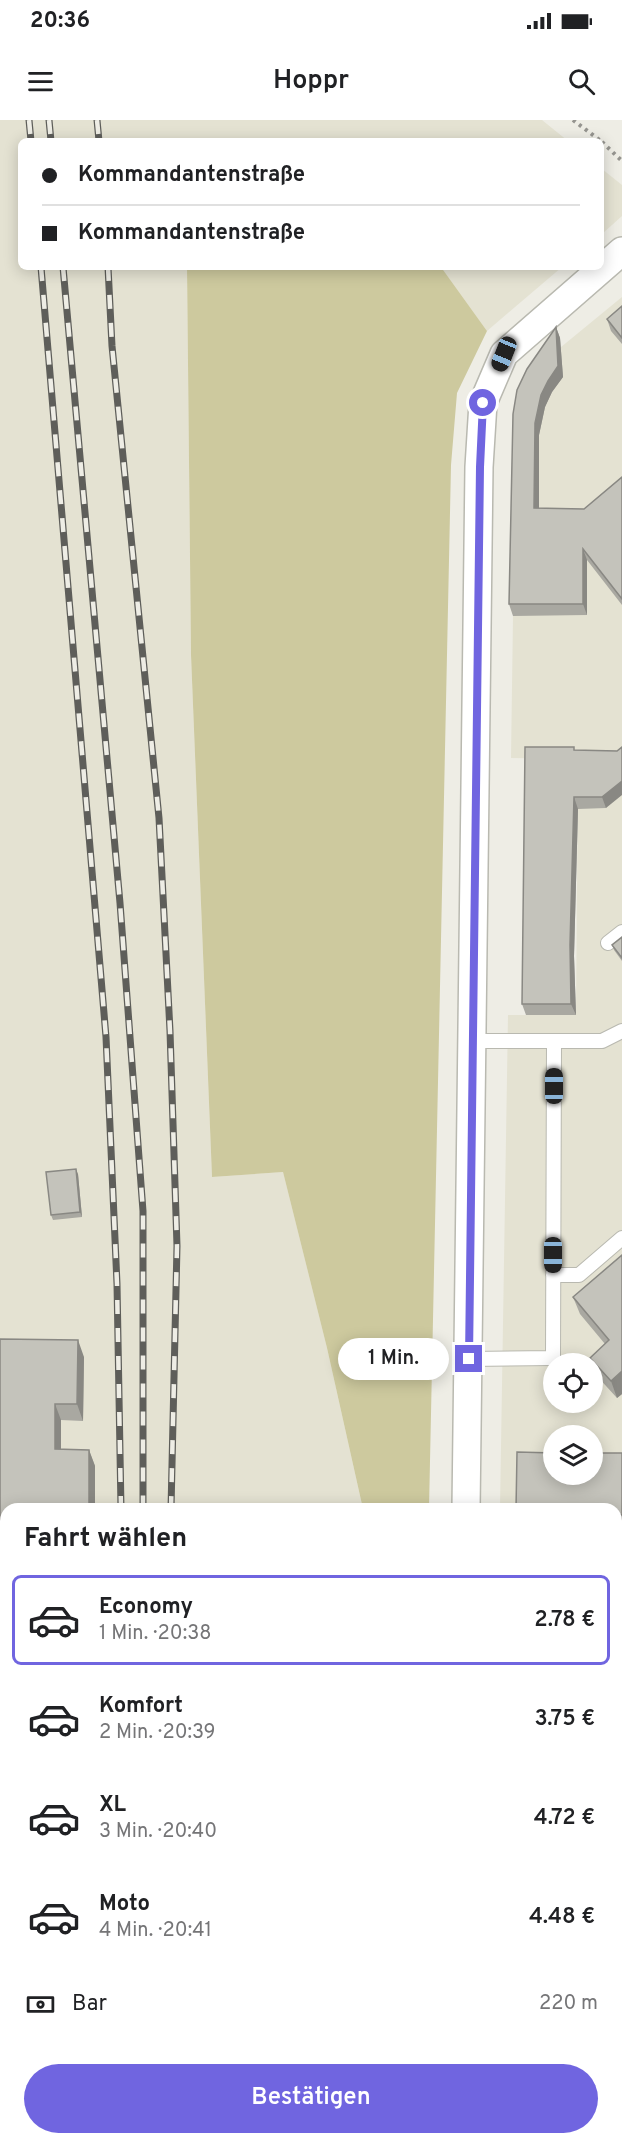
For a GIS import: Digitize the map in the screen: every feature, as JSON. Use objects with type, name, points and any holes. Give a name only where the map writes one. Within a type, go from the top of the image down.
[{"type":"street","points":[[604,266],[622,250]]},
{"type":"street","points":[[466,1503],[480,467],[483,403],[504,354],[599,270]]},
{"type":"lane","points":[[608,943],[622,932]]},
{"type":"lane","points":[[473,1041],[602,1041],[622,1031]]},
{"type":"lane","points":[[469,1359],[553,1358],[554,1041]]},
{"type":"lane","points":[[553,1275],[579,1275],[622,1238]]},
{"type":"path","points":[[573,120],[597,138]]},
{"type":"path","points":[[604,144],[622,161]]},
{"type":"shaded area","points":[[0,120],[542,120],[564,138],[18,138],[18,270],[187,270],[191,655],[212,1177],[283,1172],[327,1348],[362,1503],[0,1503]]},
{"type":"shaded area","points":[[604,171],[622,185],[622,216],[604,232]]},
{"type":"shaded area","points":[[187,270],[443,270],[487,331],[457,393],[451,465],[429,1503],[362,1503],[327,1348],[283,1172],[212,1177],[191,655]]},
{"type":"shaded area","points":[[443,270],[558,270],[487,331]]},
{"type":"shaded area","points":[[622,297],[622,1503],[500,1503],[508,1015],[576,1015],[578,759],[511,758],[513,616],[544,361]]},
{"type":"building","points":[[622,306],[622,338],[607,319]]},
{"type":"building","points":[[556,327],[558,366],[541,395],[535,423],[534,508],[584,509],[622,477],[622,599],[583,549],[583,604],[509,604],[513,414],[517,390],[527,369]]},
{"type":"building","points":[[525,747],[574,747],[574,750],[617,751],[622,747],[622,781],[602,797],[574,797],[570,945],[571,1004],[522,1004]]},
{"type":"building","points":[[622,937],[622,958],[612,945]]},
{"type":"building","points":[[76,1169],[80,1212],[51,1215],[46,1172]]},
{"type":"building","points":[[622,1255],[622,1371],[611,1381],[603,1372],[603,1353],[595,1353],[609,1340],[573,1297]]},
{"type":"building","points":[[0,1339],[78,1340],[77,1404],[55,1404],[55,1449],[89,1450],[89,1503],[0,1503]]},
{"type":"building","points":[[517,1452],[543,1453],[543,1485],[603,1485],[603,1453],[622,1453],[622,1503],[516,1503]]},
{"type":"railway","points":[[29,120],[31,138]]},
{"type":"railway","points":[[49,120],[51,138]]},
{"type":"railway","points":[[97,120],[99,138]]},
{"type":"railway","points":[[41,270],[106,1037],[117,1284],[121,1503]]},
{"type":"railway","points":[[63,270],[120,903],[143,1211],[143,1503]]},
{"type":"railway","points":[[108,270],[112,346],[159,818],[170,1031],[177,1246],[171,1503]]},
{"type":"route","points":[[469,1359],[480,467],[483,403]]}]
